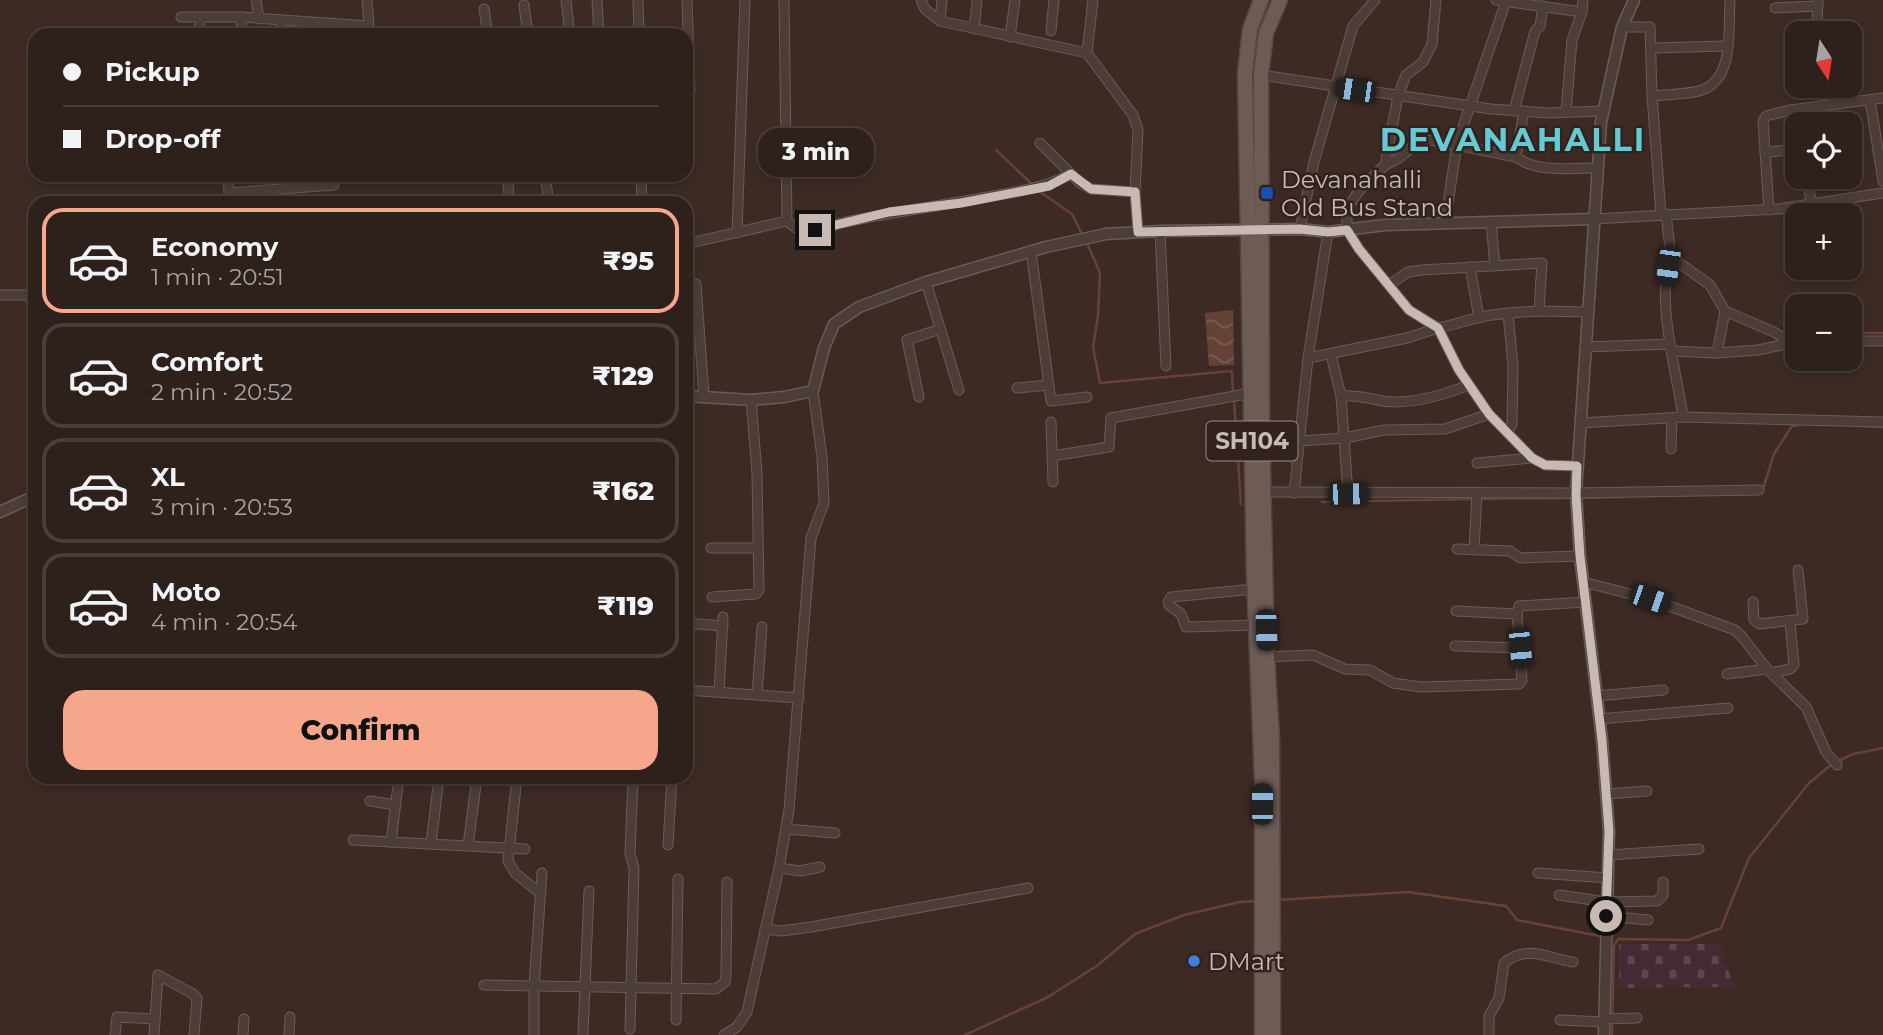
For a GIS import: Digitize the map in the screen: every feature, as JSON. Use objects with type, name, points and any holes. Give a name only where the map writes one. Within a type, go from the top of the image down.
[{"type":"main road","name":"SH104","points":[[1261,0],[1250,29],[1246,52],[1262,423],[1255,589],[1268,885]]},
{"type":"main road","name":"SH104","points":[[1273,1035],[1268,911],[1272,738],[1252,393],[1261,75],[1266,33],[1280,0]]},
{"type":"main road","name":"SH104","points":[[1262,1035],[1268,911]]},
{"type":"street","points":[[256,0],[259,19]]},
{"type":"street","points":[[181,17],[241,17],[369,26],[367,0]]},
{"type":"street","points":[[566,0],[569,28]]},
{"type":"street","points":[[597,0],[599,28]]},
{"type":"street","points":[[638,0],[639,28]]},
{"type":"street","points":[[687,0],[688,28]]},
{"type":"street","points":[[737,233],[745,0]]},
{"type":"street","points":[[784,0],[787,221]]},
{"type":"street","points":[[921,0],[925,9],[940,21],[1087,53],[1136,122],[1138,130],[1135,192],[1138,232]]},
{"type":"street","points":[[940,21],[942,0]]},
{"type":"street","points":[[974,29],[978,0]]},
{"type":"street","points":[[1010,37],[1015,0]]},
{"type":"street","points":[[1051,31],[1054,0]]},
{"type":"street","points":[[1087,53],[1093,0]]},
{"type":"street","points":[[1300,229],[1314,162],[1353,26],[1375,0]]},
{"type":"street","points":[[1385,165],[1398,96],[1406,75],[1423,62],[1432,44],[1436,0]]},
{"type":"street","points":[[1566,112],[1572,40],[1582,12],[1583,0]]},
{"type":"street","points":[[1604,1035],[1609,855],[1606,794],[1576,496],[1597,168],[1604,111],[1622,27],[1634,0]]},
{"type":"street","points":[[1652,96],[1703,90],[1719,77],[1725,64],[1730,0]]},
{"type":"street","points":[[1445,223],[1457,144],[1501,1],[1582,12]]},
{"type":"street","points":[[1775,8],[1818,3],[1817,21]]},
{"type":"street","points":[[524,5],[527,28]]},
{"type":"street","points":[[1516,157],[1519,111],[1535,31],[1540,26],[1542,6]]},
{"type":"street","points":[[484,9],[487,28]]},
{"type":"street","points":[[199,28],[201,17]]},
{"type":"street","points":[[241,17],[242,28]]},
{"type":"street","points":[[280,20],[281,28]]},
{"type":"street","points":[[1622,27],[1650,27],[1652,96],[1671,257],[1666,281],[1670,348],[1683,417]]},
{"type":"street","points":[[1651,48],[1726,46]]},
{"type":"street","points":[[1261,75],[1470,106],[1519,111],[1604,111]]},
{"type":"street","points":[[1769,210],[1764,118],[1790,110],[1883,99]]},
{"type":"street","points":[[1870,100],[1883,181]]},
{"type":"street","points":[[1577,466],[1545,465],[1532,458],[1489,414],[1459,370],[1438,328],[1409,310],[1359,249],[1347,230],[1347,208],[1362,187],[1385,165],[1399,158],[1417,143],[1432,140],[1516,157],[1525,164],[1597,168]]},
{"type":"street","points":[[1040,143],[1071,174],[1091,189],[1135,192]]},
{"type":"street","points":[[1765,153],[1785,150]]},
{"type":"street","points":[[787,221],[801,232],[830,228],[889,212],[961,203],[1049,186],[1071,174]]},
{"type":"street","points":[[228,182],[229,193],[334,185]]},
{"type":"street","points":[[294,182],[294,188]]},
{"type":"street","points":[[1818,203],[1883,193]]},
{"type":"street","points":[[724,1035],[737,1027],[747,1012],[786,829],[811,538],[824,503],[822,457],[813,391],[824,348],[834,324],[859,307],[926,282],[1031,251],[1095,237],[1160,231],[1300,229],[1328,232],[1385,225],[1593,219],[1785,208]]},
{"type":"street","points":[[693,242],[787,221]]},
{"type":"street","points":[[1491,222],[1495,266]]},
{"type":"street","points":[[1160,231],[1166,366]]},
{"type":"street","points":[[1294,493],[1308,358],[1328,232]]},
{"type":"street","points":[[1031,251],[1051,401],[1087,397]]},
{"type":"street","points":[[1671,257],[1710,285],[1725,311],[1785,338]]},
{"type":"street","points":[[1389,285],[1408,272],[1542,263],[1539,311]]},
{"type":"street","points":[[1470,267],[1479,318]]},
{"type":"street","points":[[926,282],[959,390]]},
{"type":"street","points":[[696,284],[704,396]]},
{"type":"street","points":[[0,295],[28,295]]},
{"type":"street","points":[[1717,353],[1725,311]]},
{"type":"street","points":[[1308,358],[1408,338],[1438,328],[1508,313],[1587,312]]},
{"type":"street","points":[[1508,313],[1513,366],[1512,424],[1508,432]]},
{"type":"street","points":[[693,319],[699,318]]},
{"type":"street","points":[[919,397],[907,340],[940,328]]},
{"type":"street","points":[[1862,341],[1883,341]]},
{"type":"street","points":[[1585,347],[1670,348],[1717,353],[1785,344]]},
{"type":"street","points":[[1331,355],[1341,396],[1348,494]]},
{"type":"street","points":[[1017,388],[1049,385]]},
{"type":"street","points":[[1341,396],[1363,396],[1393,402],[1443,394],[1469,385]]},
{"type":"street","points":[[693,396],[751,400],[813,391]]},
{"type":"street","points":[[1052,456],[1105,449],[1111,443],[1111,418],[1252,393]]},
{"type":"street","points":[[712,597],[759,593],[757,473],[751,400]]},
{"type":"street","points":[[1299,441],[1345,438],[1384,430],[1445,429],[1489,414]]},
{"type":"street","points":[[1581,422],[1683,417],[1883,422]]},
{"type":"street","points":[[1671,450],[1672,418]]},
{"type":"street","points":[[1051,422],[1053,482]]},
{"type":"street","points":[[1477,463],[1532,458]]},
{"type":"street","points":[[1259,492],[1477,492],[1576,496],[1759,489]]},
{"type":"street","points":[[1474,550],[1477,492]]},
{"type":"street","points":[[0,512],[28,499]]},
{"type":"street","points":[[711,548],[758,548]]},
{"type":"street","points":[[1457,549],[1510,551],[1520,558],[1580,556]]},
{"type":"street","points":[[1753,602],[1756,623],[1800,621],[1805,618],[1798,569]]},
{"type":"street","points":[[1583,582],[1650,599],[1735,630],[1769,671],[1806,707],[1826,752],[1837,765]]},
{"type":"street","points":[[1255,589],[1171,597],[1168,602],[1181,614],[1186,627],[1256,625]]},
{"type":"street","points":[[1267,657],[1313,655],[1345,669],[1370,670],[1393,682],[1422,687],[1519,684],[1522,680],[1517,614],[1519,606],[1585,601]]},
{"type":"street","points":[[1456,611],[1517,614]]},
{"type":"street","points":[[693,623],[723,622],[719,692]]},
{"type":"street","points":[[1727,674],[1790,669],[1794,665],[1790,622]]},
{"type":"street","points":[[757,695],[762,626]]},
{"type":"street","points":[[1455,646],[1520,648]]},
{"type":"street","points":[[693,690],[799,698]]},
{"type":"street","points":[[1596,696],[1663,690]]},
{"type":"street","points":[[1599,719],[1728,708]]},
{"type":"street","points":[[391,842],[398,784]]},
{"type":"street","points":[[431,844],[438,784]]},
{"type":"street","points":[[468,846],[476,784]]},
{"type":"street","points":[[516,784],[508,861],[510,868],[541,894]]},
{"type":"street","points":[[630,1029],[634,868],[630,854],[633,784]]},
{"type":"street","points":[[668,845],[672,784]]},
{"type":"street","points":[[1606,794],[1647,791]]},
{"type":"street","points":[[370,801],[396,805]]},
{"type":"street","points":[[786,829],[835,833]]},
{"type":"street","points":[[353,840],[525,849]]},
{"type":"street","points":[[1609,855],[1699,849]]},
{"type":"street","points":[[779,868],[800,871],[820,867]]},
{"type":"street","points":[[534,1035],[534,985],[542,873]]},
{"type":"street","points":[[1538,873],[1608,878]]},
{"type":"street","points":[[676,1020],[678,879]]},
{"type":"street","points":[[484,985],[716,989],[725,982],[727,882]]},
{"type":"street","points":[[1559,895],[1606,902],[1657,901],[1663,895],[1663,882]]},
{"type":"street","points":[[765,929],[781,931],[811,927],[1028,888]]},
{"type":"street","points":[[583,1034],[589,891]]},
{"type":"street","points":[[1606,916],[1648,920]]},
{"type":"street","points":[[1489,1035],[1489,1016],[1499,998],[1504,963],[1519,953],[1529,952],[1573,961]]},
{"type":"street","points":[[155,1035],[158,975],[197,998],[194,1035]]},
{"type":"street","points":[[115,1035],[116,1019],[119,1017],[155,1019]]},
{"type":"street","points":[[289,1035],[290,1017]]},
{"type":"street","points":[[1560,1020],[1604,1021],[1637,1018]]},
{"type":"street","points":[[243,1035],[244,1019]]},
{"type":"green space","points":[[1619,944],[1719,944],[1734,987],[1619,988]]},
{"type":"water","points":[[1233,310],[1234,365],[1209,366],[1205,313]]},
{"type":"waterway","points":[[996,150],[1034,186]]},
{"type":"waterway","points":[[1039,191],[1072,214],[1082,234]]},
{"type":"waterway","points":[[1087,243],[1100,273],[1093,347],[1100,383],[1232,371],[1233,393]]},
{"type":"waterway","points":[[1862,333],[1883,333]]},
{"type":"waterway","points":[[1234,400],[1241,504]]},
{"type":"waterway","points":[[1762,492],[1774,454],[1792,426],[1803,424]]},
{"type":"waterway","points":[[1845,425],[1883,427]]},
{"type":"waterway","points":[[1581,498],[1623,497]]},
{"type":"waterway","points":[[1479,499],[1574,498]]},
{"type":"waterway","points":[[1322,502],[1473,499]]},
{"type":"waterway","points":[[1838,761],[1853,754],[1883,748]]},
{"type":"waterway","points":[[1612,1035],[1614,946],[1618,939],[1688,940],[1721,928],[1749,858],[1809,783],[1832,764]]},
{"type":"waterway","points":[[1277,900],[1408,892],[1506,906],[1517,920],[1605,937]]},
{"type":"waterway","points":[[965,1035],[1048,997],[1098,965],[1135,934],[1184,915],[1240,902],[1257,901]]},
{"type":"place","name":"Devanahalli Old Bus Stand","points":[[1267,193]]},
{"type":"place","name":"DMart","points":[[1194,961]]},
{"type":"district","name":"DEVANAHALLI","points":[[1513,139]]},
{"type":"route","points":[[815,230],[889,212],[961,203],[1049,186],[1071,174],[1091,189],[1135,192],[1138,232],[1347,230],[1359,249],[1409,310],[1438,328],[1459,370],[1489,414],[1537,463],[1577,466],[1580,556],[1602,740],[1609,831],[1606,916]]}]
